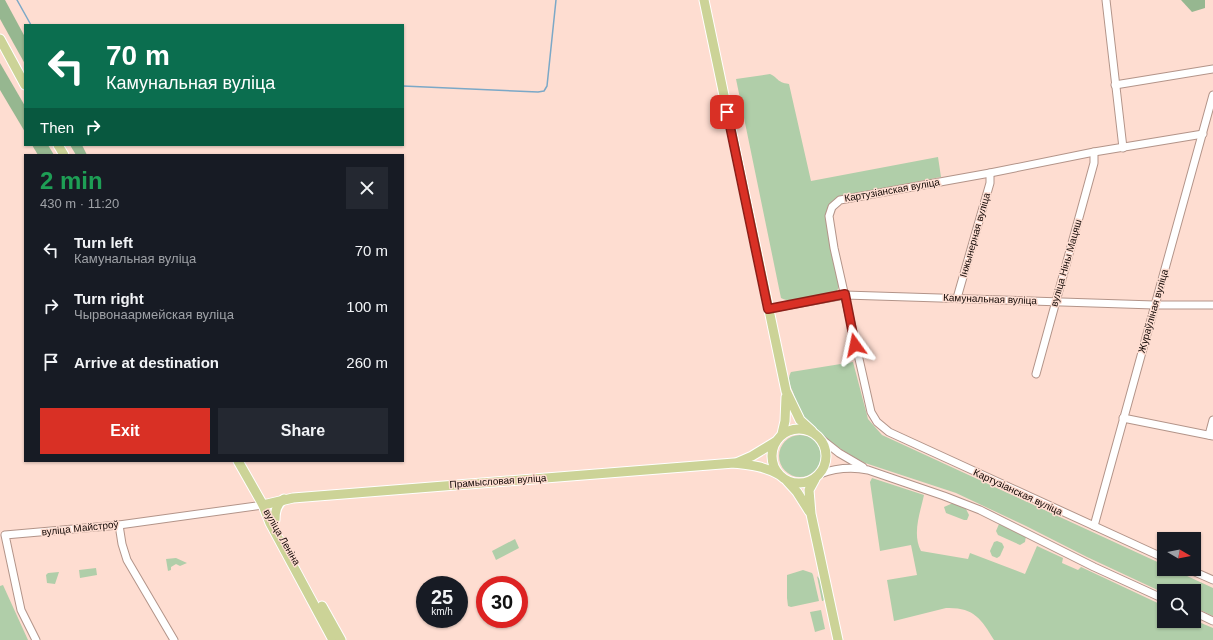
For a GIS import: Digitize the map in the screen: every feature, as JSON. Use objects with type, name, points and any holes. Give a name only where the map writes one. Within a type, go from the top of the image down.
[{"type":"main road","points":[[704,0],[786,391],[800,420],[820,438],[825,446],[827,456],[825,466],[809,490],[810,514],[838,640]]},
{"type":"main road","points":[[0,39],[24,83]]},
{"type":"main road","points":[[786,391],[785,421],[779,438],[772,450],[771,458],[773,466],[778,474],[797,492],[810,514]]},
{"type":"main road","points":[[779,438],[791,430],[796,429],[802,428],[812,432]]},
{"type":"main road","name":"Прамысловая вуліца","points":[[734,463],[752,456],[779,438]]},
{"type":"main road","points":[[239,462],[263,505]]},
{"type":"main road","name":"Прамысловая вуліца","points":[[263,505],[284,499],[734,463],[757,466],[778,474]]},
{"type":"main road","points":[[787,481],[801,484],[818,476]]},
{"type":"main road","points":[[275,520],[275,510],[278,504],[284,499]]},
{"type":"main road","name":"вуліца Леніна","points":[[263,505],[269,510],[275,520],[334,638]]},
{"type":"main road","name":"вуліца Леніна","points":[[263,505],[270,523],[334,638]]},
{"type":"street","points":[[1106,0],[1115,86],[1124,148]]},
{"type":"street","points":[[1115,86],[1213,69]]},
{"type":"street","name":"Жураўліная вуліца","points":[[1094,526],[1213,95]]},
{"type":"street","name":"Картузіанская вуліца","points":[[1157,555],[889,432],[877,422],[869,405],[834,248],[829,216],[832,207],[840,200],[990,173],[1094,152],[1203,134]]},
{"type":"street","name":"вуліца Ніны Мацяш","points":[[1036,374],[1094,163],[1094,152]]},
{"type":"street","name":"Інжынерная вуліца","points":[[957,298],[990,183],[990,173]]},
{"type":"street","name":"Камунальная вуліца","points":[[768,309],[845,294],[1154,305],[1213,305]]},
{"type":"street","points":[[1123,418],[1211,435],[1213,420]]},
{"type":"street","points":[[820,438],[839,453],[868,470],[980,510],[1157,596]]},
{"type":"street","points":[[818,476],[846,468],[868,470]]},
{"type":"street","name":"вуліца Майстроў","points":[[36,640],[21,610],[5,535],[119,524],[263,505]]},
{"type":"street","points":[[119,524],[122,544],[127,560],[174,640]]},
{"type":"street","points":[[1201,575],[1213,580]]},
{"type":"street","points":[[1201,615],[1213,621]]},
{"type":"green space","points":[[0,0],[5,0],[24,35],[24,62],[0,19]]},
{"type":"green space","points":[[1181,0],[1205,0],[1205,8],[1192,12]]},
{"type":"green space","points":[[0,63],[24,104],[24,130],[0,90]]},
{"type":"green space","points":[[770,74],[780,81],[789,84],[811,181],[938,157],[941,177],[839,197],[830,204],[826,215],[840,284],[837,291],[800,300],[786,300],[781,298],[736,79]]},
{"type":"green space","points":[[33,146],[49,146],[53,154],[37,154]]},
{"type":"green space","points":[[71,146],[82,146],[86,154],[75,154]]},
{"type":"green space","points":[[853,362],[868,419],[882,435],[1157,562],[1157,576],[1187,576],[1213,588],[1213,616],[1201,610],[1201,584],[1157,584],[1157,590],[956,493],[865,463],[851,455],[816,431],[803,417],[790,384],[789,377],[791,372]]},
{"type":"green space","points":[[796,435],[804,435],[812,438],[818,444],[821,456],[818,468],[812,474],[804,477],[796,477],[788,474],[782,468],[779,460],[779,452],[782,444],[788,438]]},
{"type":"green space","points":[[872,478],[924,495],[917,531],[918,544],[921,551],[968,559],[970,553],[1025,574],[1037,546],[1063,558],[1062,563],[1078,570],[1081,567],[1157,603],[1157,628],[1201,628],[1201,623],[1213,628],[1213,640],[994,640],[985,626],[975,615],[963,609],[955,608],[946,608],[894,621],[887,580],[917,575],[911,545],[880,551],[870,482]]},
{"type":"green space","points":[[953,503],[966,509],[969,515],[967,520],[946,513],[944,507]]},
{"type":"green space","points":[[999,524],[1026,536],[1025,542],[1020,545],[998,535],[996,531]]},
{"type":"green space","points":[[515,539],[519,548],[496,560],[492,551]]},
{"type":"green space","points":[[997,541],[1002,543],[1004,547],[1000,556],[997,558],[992,556],[990,551],[994,542]]},
{"type":"green space","points":[[176,558],[187,563],[180,566],[176,564],[171,567],[171,570],[168,571],[166,559]]},
{"type":"green space","points":[[96,568],[97,575],[80,578],[79,570]]},
{"type":"green space","points":[[803,570],[812,573],[819,601],[791,607],[788,606],[787,575]]},
{"type":"green space","points":[[59,572],[55,584],[47,583],[46,575],[48,573]]},
{"type":"green space","points":[[817,576],[821,581],[825,598],[823,601],[822,601]]},
{"type":"green space","points":[[3,585],[28,640],[0,640],[0,586]]},
{"type":"green space","points":[[821,610],[825,629],[815,632],[810,612]]},
{"type":"waterway","points":[[17,0],[30,24]]},
{"type":"waterway","points":[[404,86],[538,92],[544,91],[547,86],[556,0]]},
{"type":"route","points":[[727,112],[768,309],[845,294],[855,345]]}]
